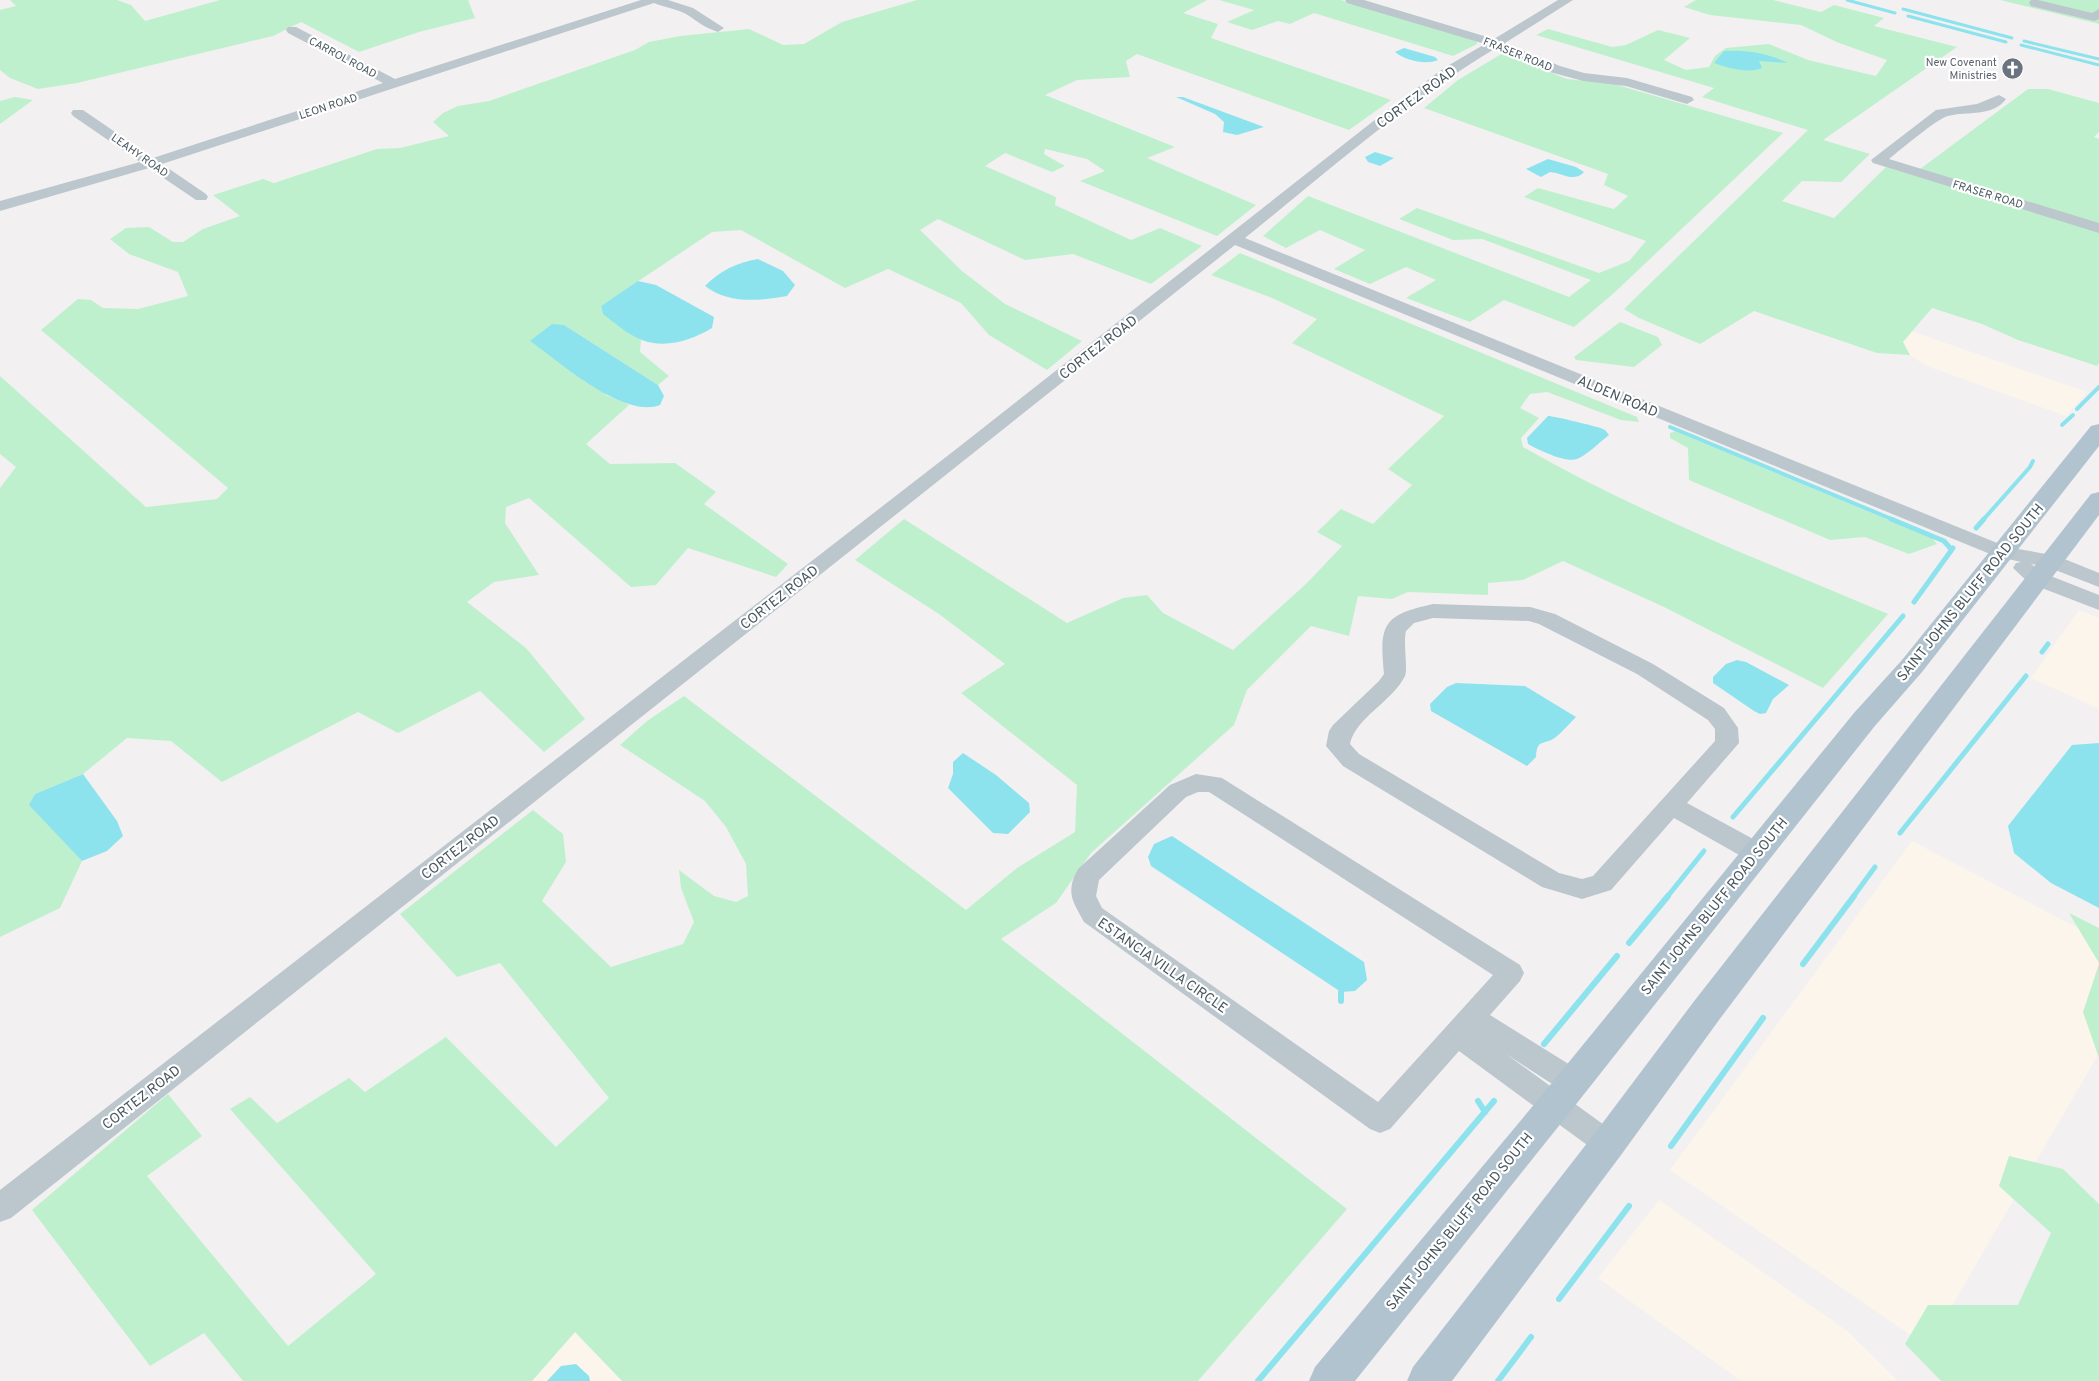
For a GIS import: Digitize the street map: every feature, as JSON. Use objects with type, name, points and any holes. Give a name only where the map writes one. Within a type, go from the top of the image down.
[{"type":"main road","name":"SAINT JOHNS BLUFF ROAD SOUTH","points":[[1329,1381],[1864,720],[1912,666],[2099,431]]},
{"type":"main road","points":[[1427,1381],[1608,1144],[1713,1002],[2043,569],[2099,499]]},
{"type":"street","points":[[654,0],[689,11],[702,21],[718,28]]},
{"type":"street","name":"LEON ROAD","points":[[0,206],[151,163],[654,0]]},
{"type":"street","name":"FRASER ROAD","points":[[1351,0],[1495,43],[1555,69],[1583,78],[1627,82],[1687,100]]},
{"type":"street","name":"CORTEZ ROAD","points":[[0,1208],[1435,80],[1567,0]]},
{"type":"street","points":[[2035,4],[2085,16],[2094,16],[2099,13]]},
{"type":"street","name":"CARROL ROAD","points":[[292,30],[394,84]]},
{"type":"street","name":"FRASER ROAD","points":[[1999,99],[1984,109],[1941,113],[1878,160],[2099,228]]},
{"type":"street","name":"LEAHY ROAD","points":[[78,112],[201,197]]},
{"type":"street","name":"ALDEN ROAD","points":[[1234,239],[2043,569],[2099,603]]},
{"type":"street","name":"ALDEN ROAD","points":[[2043,569],[2099,580]]},
{"type":"street","points":[[1433,611],[1530,614],[1547,619],[1645,669],[1716,714],[1726,728],[1727,743],[1672,806],[1602,883],[1582,889],[1551,880],[1351,760],[1338,746],[1341,731],[1387,686],[1396,674],[1391,638],[1395,628],[1412,615],[1433,611]]},
{"type":"street","name":"ESTANCIA VILLA CIRCLE","points":[[1196,783],[1214,784],[1511,973],[1464,1026],[1380,1120],[1093,915],[1083,896],[1087,876],[1178,791],[1196,783]]},
{"type":"street","points":[[1672,806],[1757,853]]},
{"type":"street","points":[[1464,1026],[1563,1094],[1608,1144]]},
{"type":"shaded area","points":[[1911,331],[2087,392],[2066,416],[1927,366],[1910,355],[1903,342]]},
{"type":"shaded area","points":[[2079,610],[2099,618],[2099,709],[2031,678]]},
{"type":"shaded area","points":[[1912,841],[2099,939],[2099,1053],[1928,1347],[1670,1170]]},
{"type":"shaded area","points":[[1659,1200],[1846,1330],[1898,1381],[1741,1381],[1598,1278]]},
{"type":"shaded area","points":[[575,1332],[622,1381],[532,1381]]},
{"type":"green space","points":[[10,0],[117,0],[131,5],[145,21],[220,0],[468,0],[475,18],[419,32],[359,52],[301,22],[273,36],[77,83],[38,89],[10,78],[0,70],[0,10],[16,6]]},
{"type":"green space","points":[[917,0],[1207,0],[1183,13],[1218,24],[1211,38],[1391,100],[1349,130],[1137,54],[1126,61],[1130,77],[1077,80],[1045,95],[1175,147],[1147,158],[1256,205],[1217,236],[1080,181],[1105,171],[1087,159],[1045,149],[1044,154],[1065,166],[1052,172],[1005,153],[985,166],[1056,197],[1055,205],[1131,240],[1160,228],[1202,246],[1151,284],[1073,254],[1025,260],[938,219],[920,230],[962,271],[1005,304],[1082,341],[1047,370],[989,335],[961,303],[888,269],[845,288],[741,230],[712,232],[601,306],[603,314],[641,340],[640,352],[669,376],[658,385],[564,325],[606,395],[629,405],[586,444],[610,464],[675,463],[716,492],[704,504],[788,564],[776,577],[688,548],[656,585],[631,587],[529,498],[506,507],[505,523],[539,575],[494,582],[467,602],[526,648],[585,719],[544,752],[480,691],[398,733],[358,712],[222,782],[171,741],[127,738],[83,774],[35,794],[30,805],[82,861],[60,908],[0,937],[0,488],[16,467],[0,454],[0,376],[146,507],[217,499],[228,488],[41,330],[78,299],[91,300],[103,308],[138,309],[188,296],[178,272],[129,254],[110,239],[126,228],[149,227],[173,242],[183,242],[203,229],[240,216],[213,195],[263,179],[274,183],[377,149],[400,148],[449,136],[433,122],[443,113],[458,106],[489,101],[635,50],[649,42],[680,36],[749,29],[783,45],[804,44],[842,22]]},
{"type":"green space","points":[[1219,0],[1341,0],[1477,41],[1477,44],[1453,56],[1314,13],[1290,24],[1278,21],[1252,30],[1227,22],[1254,10]]},
{"type":"green space","points":[[1696,0],[1773,0],[1821,12],[1834,5],[1884,18],[1874,26],[1957,47],[1823,140],[1870,154],[1841,182],[1802,181],[1782,201],[1834,218],[1886,167],[2099,231],[2099,363],[2097,366],[2018,340],[1982,324],[1932,308],[1903,342],[1910,355],[1877,353],[1754,311],[1700,344],[1639,318],[1624,309],[1808,130],[1702,97],[1714,88],[1536,35],[1548,29],[1612,47],[1626,45],[1658,30],[1690,38],[1664,60],[1686,70],[1709,67],[1715,56],[1726,48],[1769,44],[1808,60],[1876,76],[1887,60],[1839,43],[1801,25],[1710,15],[1684,7]]},
{"type":"green space","points":[[2000,0],[2099,0],[2099,24]]},
{"type":"green space","points":[[1503,53],[1567,79],[1614,84],[1783,133],[1614,293],[1574,327],[1504,300],[1470,322],[1406,298],[1436,280],[1406,267],[1370,284],[1334,269],[1365,250],[1320,230],[1286,248],[1263,236],[1308,196],[1569,297],[1591,280],[1482,239],[1453,240],[1399,219],[1417,208],[1599,273],[1629,261],[1646,241],[1524,197],[1538,188],[1614,209],[1628,196],[1604,185],[1608,174],[1424,108],[1458,80]]},
{"type":"green space","points":[[2028,89],[2048,89],[2099,103],[2099,132],[2094,137],[2099,139],[2099,224],[1920,169]]},
{"type":"green space","points":[[15,97],[33,100],[0,124],[0,101]]},
{"type":"green space","points":[[1240,253],[1637,417],[1639,422],[1621,420],[1547,392],[1530,394],[1520,408],[1539,418],[1521,438],[1523,447],[1611,494],[1702,536],[1888,614],[1823,688],[1664,607],[1563,561],[1523,580],[1488,583],[1488,595],[1408,592],[1392,599],[1358,596],[1349,636],[1311,626],[1247,690],[1234,725],[1091,853],[1056,903],[1001,939],[1347,1209],[1198,1381],[622,1381],[575,1332],[532,1381],[243,1381],[204,1333],[150,1366],[32,1210],[168,1094],[202,1136],[147,1176],[288,1346],[376,1274],[230,1109],[250,1097],[277,1123],[349,1078],[365,1092],[446,1037],[556,1147],[609,1098],[500,963],[457,977],[400,914],[533,810],[563,834],[566,862],[542,901],[611,967],[683,944],[694,922],[681,888],[679,870],[714,896],[736,902],[748,896],[746,864],[726,827],[705,801],[620,745],[647,721],[684,696],[966,910],[1017,868],[1075,832],[1077,785],[961,693],[1005,664],[939,614],[855,560],[904,519],[1067,623],[1123,598],[1147,595],[1163,613],[1233,650],[1307,583],[1342,546],[1317,532],[1341,509],[1373,524],[1412,485],[1388,469],[1444,416],[1292,343],[1317,319],[1272,298],[1211,275]]},
{"type":"green space","points":[[1620,322],[1658,337],[1662,345],[1634,367],[1576,360],[1574,357]]},
{"type":"green space","points":[[1675,431],[1932,538],[1937,544],[1909,554],[1865,537],[1830,540],[1689,480],[1688,448],[1670,438],[1670,433]]},
{"type":"green space","points":[[2069,913],[2099,928],[2099,963]]},
{"type":"green space","points":[[2099,964],[2099,1058],[2083,1012]]},
{"type":"green space","points":[[2009,1156],[2063,1169],[2099,1204],[2099,1381],[1941,1381],[1905,1344],[1928,1305],[2018,1305],[2051,1233],[1999,1186]]},
{"type":"water","points":[[1404,48],[1435,57],[1438,60],[1428,62],[1416,61],[1405,58],[1395,52]]},
{"type":"water","points":[[1724,51],[1757,53],[1788,63],[1759,61],[1762,68],[1738,70],[1714,63]]},
{"type":"water","points":[[1176,97],[1183,97],[1264,127],[1237,135],[1223,132],[1224,122],[1215,114]]},
{"type":"water","points":[[1375,152],[1394,158],[1380,166],[1368,162],[1365,157]]},
{"type":"water","points":[[1548,159],[1576,167],[1584,172],[1576,177],[1550,172],[1541,177],[1526,169]]},
{"type":"water","points":[[758,259],[783,271],[795,285],[787,296],[744,300],[724,296],[705,286],[729,268],[743,262]]},
{"type":"water","points":[[638,281],[656,285],[714,317],[712,328],[679,342],[660,344],[642,340],[627,332],[603,314],[601,306]]},
{"type":"water","points":[[552,324],[564,325],[658,385],[664,396],[660,405],[645,407],[628,404],[611,396],[592,386],[530,341]]},
{"type":"water","points":[[1548,416],[1600,428],[1609,435],[1589,452],[1577,459],[1559,458],[1528,444],[1527,438]]},
{"type":"water","points":[[1737,660],[1746,662],[1789,685],[1773,699],[1766,713],[1760,714],[1754,711],[1713,683],[1713,677],[1726,664]]},
{"type":"water","points":[[1456,683],[1525,686],[1576,717],[1552,740],[1540,744],[1536,757],[1527,766],[1431,711],[1430,704],[1447,687]]},
{"type":"water","points":[[2099,743],[2099,908],[2051,883],[2014,853],[2008,826],[2072,745]]},
{"type":"water","points":[[963,753],[996,775],[1029,803],[1030,812],[1008,834],[993,833],[948,788],[953,774],[953,762]]},
{"type":"water","points":[[83,774],[117,821],[123,836],[107,851],[82,861],[29,805],[35,794]]},
{"type":"water","points":[[1172,836],[1364,962],[1367,980],[1355,991],[1341,992],[1151,866],[1148,857],[1154,844]]},
{"type":"water","points":[[576,1364],[589,1376],[590,1381],[547,1381],[561,1366]]},
{"type":"waterway","points":[[1847,0],[1895,13]]},
{"type":"waterway","points":[[1903,9],[2012,38]]},
{"type":"waterway","points":[[1908,16],[2006,42]]},
{"type":"waterway","points":[[2024,41],[2099,59]]},
{"type":"waterway","points":[[2021,45],[2099,65]]},
{"type":"waterway","points":[[2077,409],[2099,387]]},
{"type":"waterway","points":[[2062,425],[2073,415]]},
{"type":"waterway","points":[[1670,427],[1894,520]]},
{"type":"waterway","points":[[1983,520],[2030,467],[2033,461]]},
{"type":"waterway","points":[[1891,519],[1944,541],[1951,549]]},
{"type":"waterway","points":[[1976,528],[1984,519]]},
{"type":"waterway","points":[[1914,602],[1953,548]]},
{"type":"waterway","points":[[1733,817],[1903,616]]},
{"type":"waterway","points":[[2042,652],[2048,644]]},
{"type":"waterway","points":[[1900,833],[2026,676]]},
{"type":"waterway","points":[[1667,897],[1704,851]]},
{"type":"waterway","points":[[1853,897],[1875,867]]},
{"type":"waterway","points":[[1629,943],[1668,896]]},
{"type":"waterway","points":[[1803,964],[1854,896]]},
{"type":"waterway","points":[[1544,1044],[1617,956]]},
{"type":"waterway","points":[[1341,992],[1341,1001]]},
{"type":"waterway","points":[[1671,1146],[1763,1018]]},
{"type":"waterway","points":[[1478,1101],[1485,1112]]},
{"type":"waterway","points":[[1485,1112],[1494,1101]]},
{"type":"waterway","points":[[1258,1381],[1485,1112]]},
{"type":"waterway","points":[[1559,1299],[1629,1206]]},
{"type":"waterway","points":[[1498,1381],[1531,1337]]},
{"type":"place","name":"New Covenant Ministries","points":[[2013,68]]}]
